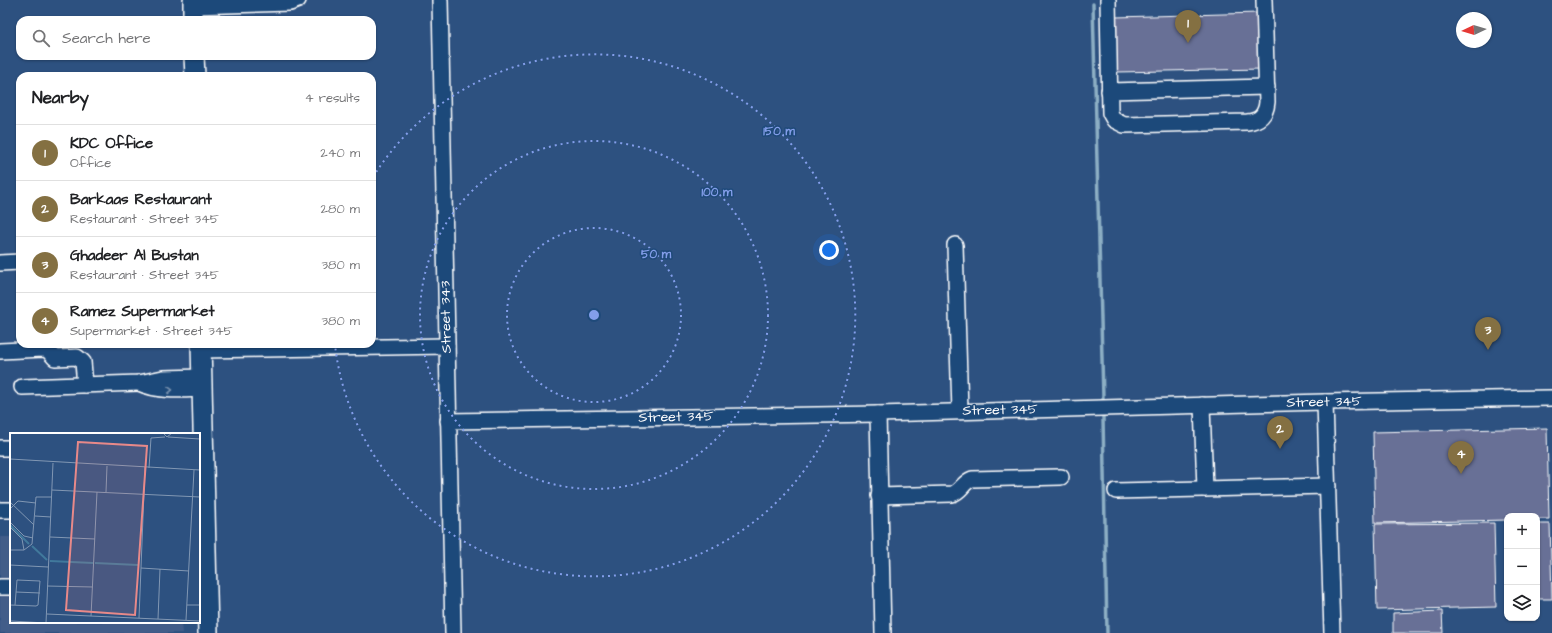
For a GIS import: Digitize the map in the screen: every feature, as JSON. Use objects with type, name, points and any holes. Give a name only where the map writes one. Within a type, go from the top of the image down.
[{"type":"main road","points":[[194,60],[195,72]]},
{"type":"main road","points":[[201,348],[203,584],[208,633]]},
{"type":"street","points":[[193,9],[290,3],[298,0]]},
{"type":"street","name":"Street 343","points":[[440,0],[453,633]]},
{"type":"street","points":[[1108,0],[1110,113],[1114,120],[1124,125],[1253,121],[1262,116],[1267,107],[1264,0]]},
{"type":"street","points":[[1109,91],[1266,87]]},
{"type":"street","points":[[955,245],[960,411]]},
{"type":"street","points":[[0,263],[16,262]]},
{"type":"street","points":[[376,346],[447,346]]},
{"type":"street","points":[[0,351],[44,349],[50,352],[55,358],[78,358],[82,360],[85,385]]},
{"type":"street","points":[[22,387],[139,384],[163,390],[202,383]]},
{"type":"street","name":"Street 345","points":[[448,421],[878,414],[1325,402],[1552,398]]},
{"type":"street","points":[[1325,402],[1332,633]]},
{"type":"street","points":[[1202,405],[1205,489]]},
{"type":"street","points":[[878,414],[883,633]]},
{"type":"street","points":[[879,496],[952,494],[956,493],[966,482],[972,479],[1061,477]]},
{"type":"street","points":[[1116,491],[1328,486]]},
{"type":"shaded area","points":[[0,537],[10,537],[10,623],[181,623],[182,633],[0,633]]},
{"type":"building","points":[[1259,13],[1261,69],[1117,72],[1116,17]]},
{"type":"building","points":[[1547,428],[1549,519],[1540,519],[1540,513],[1504,513],[1504,520],[1375,523],[1373,432]]},
{"type":"building","points":[[1494,523],[1496,607],[1377,610],[1375,524]]},
{"type":"building","points":[[1540,524],[1550,524],[1552,599],[1540,599]]},
{"type":"building","points":[[1442,611],[1443,633],[1393,633],[1393,613]]},
{"type":"waterway","points":[[1093,4],[1103,398]]},
{"type":"waterway","points":[[1103,417],[1107,633]]},
{"type":"place","name":"KDC Office","points":[[1188,43]]},
{"type":"place","name":"Ghadeer Al Bustan","points":[[1488,350]]},
{"type":"place","name":"Barkaas Restaurant","points":[[1280,449]]},
{"type":"place","name":"Ramez Supermarket","points":[[1461,474]]}]
